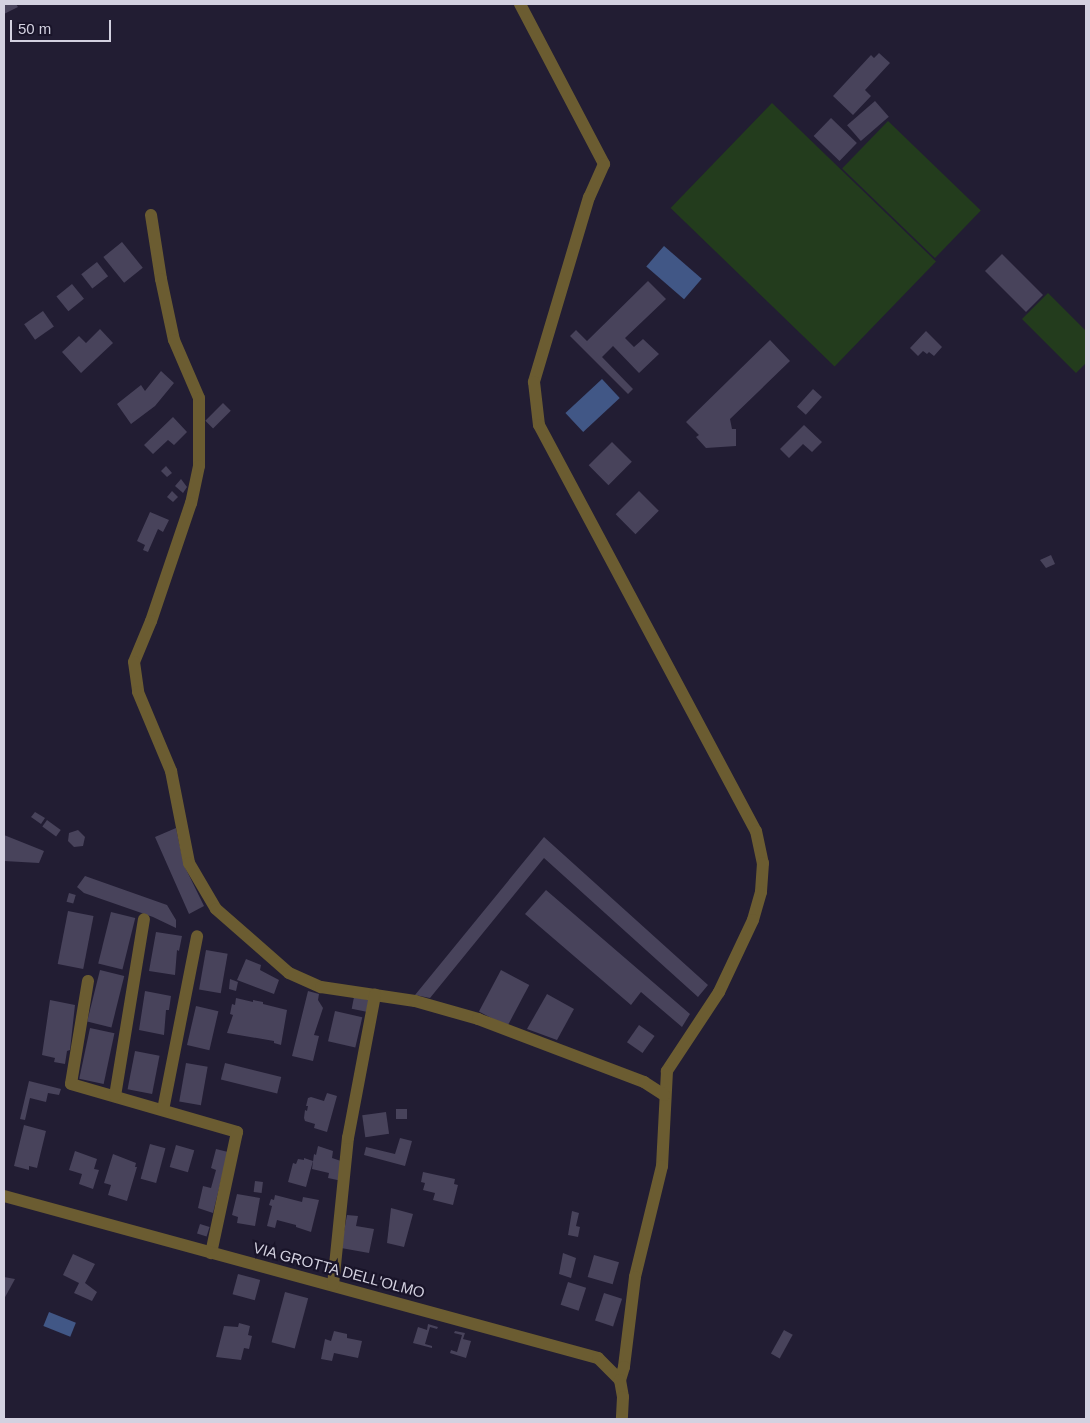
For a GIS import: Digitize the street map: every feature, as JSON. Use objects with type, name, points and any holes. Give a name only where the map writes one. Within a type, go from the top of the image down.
[{"type":"street","points":[[520,4],[604,164],[589,197],[534,382],[539,425],[751,823],[761,848],[761,892],[753,920],[719,992],[667,1072],[664,1095],[662,1166],[635,1277],[624,1367],[620,1380],[623,1397],[622,1419]]},
{"type":"street","points":[[151,214],[161,279],[174,340],[199,398],[199,466],[191,503],[151,621],[134,662],[138,692],[170,771],[189,863],[216,909],[290,973],[321,987],[415,1001],[478,1019],[644,1082],[664,1095]]},
{"type":"street","points":[[115,1096],[144,919]]},
{"type":"street","points":[[163,1110],[196,936]]},
{"type":"street","points":[[88,981],[71,1084],[237,1132],[211,1253]]},
{"type":"street","points":[[333,1284],[348,1138],[375,995]]},
{"type":"street","name":"VIA GROTTA DELL'OLMO","points":[[4,1196],[211,1253],[333,1284],[598,1358],[620,1380]]},
{"type":"green space","points":[[772,103],[936,261],[835,366],[671,208]]},
{"type":"green space","points":[[888,121],[981,211],[935,258],[842,168]]},
{"type":"green space","points":[[1048,293],[1086,331],[1086,363],[1076,373],[1022,319]]},
{"type":"water","points":[[664,246],[702,279],[684,299],[646,266]]},
{"type":"water","points":[[602,379],[620,398],[583,432],[565,413]]},
{"type":"water","points":[[49,1312],[76,1323],[70,1337],[43,1326]]},
{"type":"building","points":[[4,4],[16,4],[18,7],[4,14]]},
{"type":"building","points":[[879,53],[890,63],[865,90],[871,96],[853,115],[833,96],[871,55],[874,58]]},
{"type":"building","points":[[875,101],[889,117],[861,141],[847,125]]},
{"type":"building","points":[[831,118],[857,143],[840,161],[814,136]]},
{"type":"building","points":[[122,242],[143,268],[124,283],[103,257]]},
{"type":"building","points":[[1002,254],[1043,295],[1026,312],[985,271]]},
{"type":"building","points":[[97,262],[108,276],[92,288],[81,274]]},
{"type":"building","points":[[648,281],[666,299],[625,338],[634,347],[643,339],[659,354],[639,373],[613,346],[602,357],[633,389],[628,394],[570,336],[576,330],[587,341]]},
{"type":"building","points":[[72,284],[84,299],[68,311],[56,297]]},
{"type":"building","points":[[43,311],[54,327],[35,340],[24,324]]},
{"type":"building","points":[[100,329],[113,343],[81,373],[62,352],[79,336],[86,343]]},
{"type":"building","points":[[926,331],[942,347],[934,356],[929,352],[927,354],[923,351],[918,356],[910,348]]},
{"type":"building","points":[[770,340],[790,361],[730,419],[732,429],[736,429],[736,446],[706,448],[696,437],[699,435],[686,422]]},
{"type":"building","points":[[161,371],[174,383],[155,406],[131,424],[117,404],[141,385],[145,391]]},
{"type":"building","points":[[813,389],[822,397],[806,415],[797,407]]},
{"type":"building","points":[[223,403],[231,411],[213,428],[205,421]]},
{"type":"building","points":[[173,417],[187,432],[174,445],[168,440],[153,454],[144,445]]},
{"type":"building","points":[[804,425],[822,442],[812,452],[803,444],[789,458],[780,449]]},
{"type":"building","points":[[612,442],[632,462],[608,485],[589,465]]},
{"type":"building","points":[[166,466],[172,473],[167,477],[161,471]]},
{"type":"building","points":[[181,479],[187,487],[183,493],[175,486]]},
{"type":"building","points":[[172,491],[178,497],[173,502],[167,497]]},
{"type":"building","points":[[639,491],[659,511],[635,534],[616,514]]},
{"type":"building","points":[[150,512],[169,520],[163,532],[158,529],[148,552],[143,550],[145,545],[137,541]]},
{"type":"building","points":[[1051,555],[1055,564],[1046,568],[1040,560]]},
{"type":"building","points":[[35,812],[45,818],[41,824],[31,817]]},
{"type":"building","points":[[47,820],[61,830],[56,836],[42,826]]},
{"type":"building","points":[[176,828],[184,865],[204,906],[189,914],[155,837]]},
{"type":"building","points":[[78,830],[85,837],[83,846],[74,847],[68,841],[69,833]]},
{"type":"building","points":[[4,835],[44,851],[39,863],[4,861]]},
{"type":"building","points":[[544,837],[708,985],[698,997],[544,858],[430,998],[415,995]]},
{"type":"building","points":[[85,876],[167,905],[176,920],[176,928],[153,917],[84,893],[77,887]]},
{"type":"building","points":[[546,890],[690,1014],[682,1027],[641,992],[631,1005],[525,914]]},
{"type":"building","points":[[69,893],[76,895],[73,904],[67,902]]},
{"type":"building","points":[[68,911],[94,916],[83,969],[58,964]]},
{"type":"building","points":[[111,912],[135,918],[122,969],[98,963]]},
{"type":"building","points":[[156,932],[182,936],[179,951],[177,950],[175,975],[149,971]]},
{"type":"building","points":[[206,950],[228,954],[221,993],[199,989]]},
{"type":"building","points":[[246,959],[261,965],[260,970],[279,980],[274,994],[237,980]]},
{"type":"building","points":[[100,970],[124,976],[111,1027],[87,1021]]},
{"type":"building","points":[[501,970],[529,985],[507,1027],[479,1011]]},
{"type":"building","points":[[230,979],[238,982],[236,991],[229,989]]},
{"type":"building","points":[[145,991],[171,996],[169,1010],[166,1010],[164,1035],[139,1030]]},
{"type":"building","points":[[308,991],[319,994],[318,1000],[323,1008],[314,1035],[319,1036],[313,1061],[292,1056]]},
{"type":"building","points":[[547,994],[574,1009],[557,1040],[527,1029]]},
{"type":"building","points":[[354,997],[369,1000],[366,1012],[352,1009]]},
{"type":"building","points":[[236,998],[263,1002],[263,1004],[287,1010],[281,1045],[274,1043],[274,1041],[227,1033],[233,1015],[230,1014],[232,1004],[235,1005]]},
{"type":"building","points":[[50,1000],[75,1005],[70,1050],[67,1051],[65,1064],[54,1062],[55,1058],[42,1055]]},
{"type":"building","points":[[196,1006],[218,1011],[209,1050],[187,1045]]},
{"type":"building","points":[[335,1011],[362,1017],[355,1048],[328,1041]]},
{"type":"building","points":[[639,1025],[655,1036],[643,1053],[627,1042]]},
{"type":"building","points":[[90,1028],[114,1033],[104,1084],[79,1079]]},
{"type":"building","points":[[135,1051],[160,1056],[152,1094],[128,1089]]},
{"type":"building","points":[[186,1063],[208,1067],[201,1105],[179,1101]]},
{"type":"building","points":[[225,1063],[281,1077],[277,1094],[221,1079]]},
{"type":"building","points":[[29,1081],[61,1089],[59,1095],[48,1093],[46,1102],[30,1098],[25,1120],[20,1119]]},
{"type":"building","points":[[327,1093],[337,1096],[327,1132],[314,1128],[315,1124],[305,1121],[304,1118],[305,1110],[307,1111],[308,1106],[306,1106],[308,1098],[311,1097],[324,1101]]},
{"type":"building","points":[[396,1109],[407,1109],[407,1119],[396,1119]]},
{"type":"building","points":[[386,1112],[389,1134],[365,1137],[362,1115]]},
{"type":"building","points":[[24,1125],[46,1131],[37,1168],[29,1166],[29,1170],[14,1166]]},
{"type":"building","points":[[400,1138],[412,1141],[405,1166],[364,1155],[366,1147],[395,1154]]},
{"type":"building","points":[[150,1144],[165,1148],[156,1183],[141,1179]]},
{"type":"building","points":[[176,1145],[194,1150],[188,1172],[170,1167]]},
{"type":"building","points":[[318,1146],[333,1151],[332,1158],[344,1162],[342,1181],[328,1178],[329,1173],[312,1169],[314,1154],[316,1155]]},
{"type":"building","points":[[216,1149],[228,1152],[213,1213],[198,1208],[203,1186],[211,1188],[216,1170],[211,1168]]},
{"type":"building","points":[[75,1151],[97,1159],[94,1169],[99,1170],[93,1189],[79,1184],[82,1174],[69,1170]]},
{"type":"building","points":[[113,1154],[136,1163],[135,1167],[137,1167],[127,1201],[108,1195],[111,1185],[104,1183]]},
{"type":"building","points":[[304,1158],[313,1161],[306,1187],[288,1182],[293,1163],[296,1164],[298,1159],[304,1160]]},
{"type":"building","points":[[423,1172],[455,1179],[454,1184],[458,1185],[453,1205],[433,1200],[435,1193],[423,1190],[425,1183],[421,1182]]},
{"type":"building","points":[[255,1181],[263,1182],[262,1193],[254,1192]]},
{"type":"building","points":[[237,1194],[260,1198],[255,1226],[237,1223],[238,1217],[232,1215]]},
{"type":"building","points":[[275,1195],[302,1202],[303,1197],[319,1200],[311,1232],[296,1227],[296,1225],[277,1220],[275,1228],[267,1226],[272,1206],[269,1205],[271,1199],[274,1200]]},
{"type":"building","points":[[391,1208],[413,1214],[404,1247],[387,1243]]},
{"type":"building","points":[[572,1211],[579,1213],[576,1226],[580,1227],[578,1237],[568,1235]]},
{"type":"building","points":[[347,1215],[358,1216],[356,1226],[374,1229],[369,1253],[341,1248]]},
{"type":"building","points":[[200,1224],[210,1227],[207,1236],[197,1234]]},
{"type":"building","points":[[563,1253],[576,1258],[571,1278],[559,1274]]},
{"type":"building","points":[[73,1254],[95,1264],[85,1283],[97,1292],[92,1301],[74,1293],[79,1283],[63,1275]]},
{"type":"building","points":[[594,1255],[619,1262],[613,1284],[588,1277]]},
{"type":"building","points":[[238,1274],[260,1280],[255,1300],[233,1294]]},
{"type":"building","points":[[4,1277],[15,1279],[4,1299]]},
{"type":"building","points":[[568,1282],[586,1288],[579,1311],[561,1305]]},
{"type":"building","points":[[285,1292],[308,1298],[295,1348],[272,1342]]},
{"type":"building","points":[[604,1293],[622,1299],[613,1326],[595,1321]]},
{"type":"building","points":[[239,1323],[250,1326],[248,1335],[252,1336],[249,1349],[244,1348],[241,1360],[216,1357],[224,1326],[238,1327]]},
{"type":"building","points":[[428,1324],[438,1327],[437,1329],[430,1327],[425,1344],[432,1346],[432,1348],[413,1343],[418,1327],[427,1330]]},
{"type":"building","points":[[784,1330],[793,1335],[780,1358],[771,1354]]},
{"type":"building","points":[[334,1331],[347,1334],[347,1338],[362,1341],[358,1358],[334,1353],[332,1361],[321,1359],[325,1339],[331,1341]]},
{"type":"building","points":[[455,1331],[465,1333],[463,1339],[471,1341],[466,1358],[450,1353],[451,1350],[457,1352],[462,1335],[454,1333]]}]
